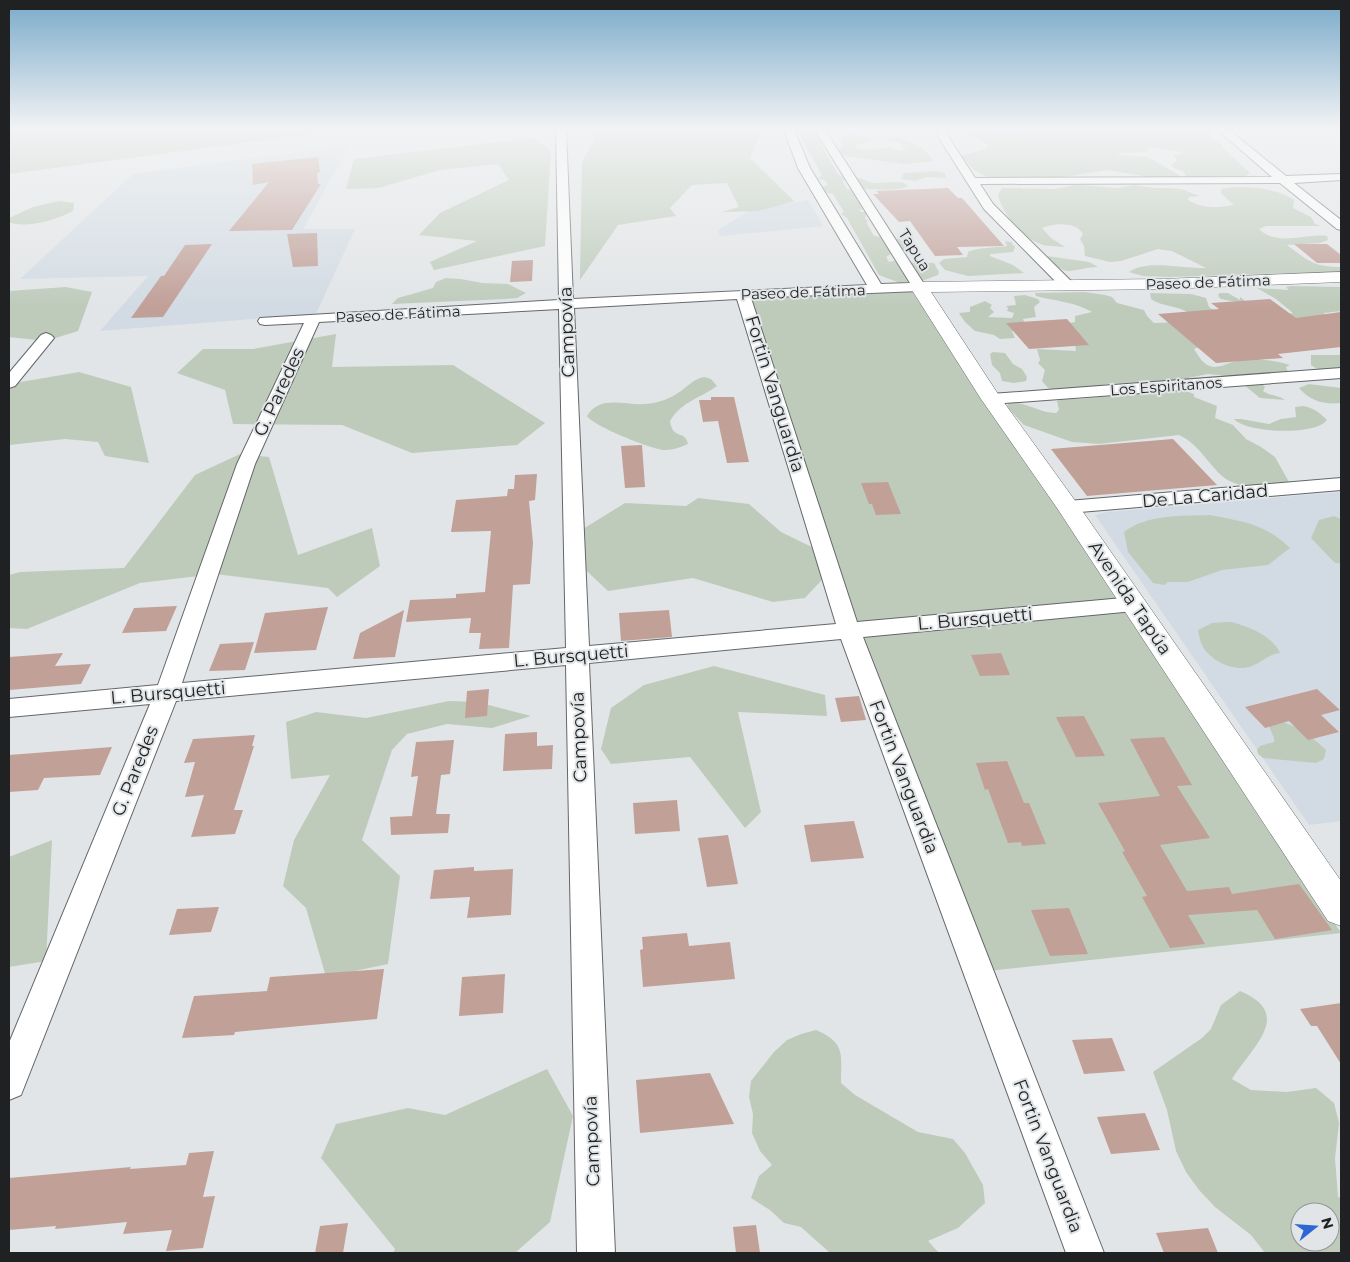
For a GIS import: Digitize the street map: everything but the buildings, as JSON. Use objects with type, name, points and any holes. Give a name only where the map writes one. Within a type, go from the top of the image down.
[{"type":"street","name":"Campovía","points":[[563,189],[596,1253]]},
{"type":"street","points":[[817,189],[877,288]]},
{"type":"street","name":"Tapua","points":[[857,189],[919,287]]},
{"type":"street","points":[[977,189],[988,206],[1066,284]]},
{"type":"street","points":[[1294,189],[1341,226]]},
{"type":"street","name":"Paseo de Fátima","points":[[265,321],[877,288],[1164,284],[1341,277]]},
{"type":"street","name":"Avenida Tapúa","points":[[919,287],[991,398],[1068,507],[1341,910]]},
{"type":"street","name":"Fortin Vanguardia","points":[[743,294],[849,631],[1085,1253]]},
{"type":"street","name":"G. Paredes","points":[[9,1083],[167,694],[246,464],[314,318]]},
{"type":"street","points":[[9,383],[46,338]]},
{"type":"street","name":"Los Espiritanos","points":[[991,398],[1341,373]]},
{"type":"street","name":"De La Caridad","points":[[1068,507],[1341,484]]},
{"type":"street","name":"L. Bursquetti","points":[[9,708],[1134,604]]},
{"type":"shaded area","points":[[117,189],[325,189],[303,229],[355,229],[316,314],[100,331],[148,276],[20,279]]},
{"type":"shaded area","points":[[808,200],[823,226],[720,236],[718,230],[753,209]]},
{"type":"shaded area","points":[[1341,492],[1341,821],[1309,825],[1095,515],[1107,512]]},
{"type":"green space","points":[[490,189],[549,189],[545,246],[434,270],[430,262],[477,241],[419,235],[440,213]]},
{"type":"green space","points":[[582,189],[688,189],[670,208],[676,216],[618,225],[580,280]]},
{"type":"green space","points":[[730,189],[782,189],[794,201],[758,211],[722,212],[739,207]]},
{"type":"green space","points":[[822,189],[847,189],[856,191],[864,209],[859,210],[867,212],[865,219],[869,221],[866,222],[874,236],[899,239],[906,245],[904,250],[894,252],[886,257],[889,262],[904,259],[914,263],[934,263],[939,272],[938,275],[919,282],[900,283],[879,275],[847,218],[841,214],[844,212],[833,194],[824,192]]},
{"type":"green space","points":[[1001,189],[1181,189],[1200,196],[1189,197],[1188,200],[1210,207],[1234,205],[1221,193],[1221,189],[1269,190],[1294,200],[1293,208],[1311,217],[1315,224],[1321,226],[1266,226],[1259,229],[1274,237],[1283,238],[1327,236],[1328,240],[1320,243],[1287,245],[1312,262],[1324,266],[1341,267],[1341,274],[1289,273],[1169,277],[1143,276],[1129,272],[1137,268],[1155,265],[1206,268],[1172,251],[1158,249],[1121,261],[1110,262],[1085,256],[1084,246],[1080,239],[1083,234],[1075,227],[1064,224],[1042,228],[1051,238],[1065,247],[1041,244],[1025,235],[1013,223],[1000,202],[998,195]]},
{"type":"green space","points":[[59,201],[74,203],[73,211],[58,218],[32,224],[9,222],[9,218],[33,207]]},
{"type":"green space","points":[[1005,241],[1011,242],[1015,247],[1013,252],[990,254],[990,256],[1013,265],[1024,273],[968,276],[945,270],[939,263],[944,259],[967,257],[968,252],[976,249],[1007,246]]},
{"type":"green space","points":[[1047,256],[1089,262],[1098,267],[1065,270],[1059,268]]},
{"type":"green space","points":[[446,278],[482,283],[508,284],[526,293],[517,298],[505,299],[392,304],[398,298],[433,288],[436,282]]},
{"type":"green space","points":[[66,287],[92,292],[78,331],[46,341],[9,337],[9,291]]},
{"type":"green space","points":[[919,287],[1341,933],[978,972],[830,571],[805,598],[773,602],[693,578],[608,591],[574,559],[570,537],[625,503],[686,506],[698,498],[749,504],[781,532],[824,553],[743,294]]},
{"type":"green space","points":[[1286,287],[1341,287],[1341,311],[1324,313],[1325,316],[1341,327],[1341,339],[1315,335],[1202,346],[1194,349],[1202,361],[1214,367],[1249,359],[1290,365],[1286,367],[1288,372],[1240,377],[1208,374],[1183,379],[1106,384],[1080,390],[1048,388],[1042,381],[1045,370],[1038,363],[1040,360],[1037,349],[1076,351],[1075,344],[1053,326],[1075,322],[1075,316],[1092,312],[1072,304],[1036,296],[1035,293],[1085,292],[1105,295],[1112,297],[1117,303],[1144,310],[1154,323],[1183,322],[1189,313],[1155,302],[1151,299],[1150,293],[1191,294],[1206,298],[1209,307],[1219,314],[1242,303],[1221,299],[1218,296],[1219,293],[1228,293],[1240,300],[1240,297],[1260,313],[1277,315],[1293,313],[1276,299],[1257,288],[1289,290]]},
{"type":"green space","points":[[1025,295],[1038,299],[1040,302],[1034,307],[1036,317],[1023,319],[1025,324],[1012,331],[1015,338],[1000,339],[994,335],[975,331],[959,313],[970,312],[970,307],[985,301],[992,305],[990,308],[994,312],[988,317],[1012,318],[1014,313],[1007,311],[1008,308],[1006,306],[1016,305],[1014,296]]},
{"type":"green space","points":[[336,334],[332,367],[453,365],[545,423],[517,445],[412,453],[342,425],[233,424],[225,390],[177,373],[203,349],[253,349]]},
{"type":"green space","points":[[993,352],[1005,353],[1013,364],[1022,369],[1027,377],[1026,381],[1014,383],[1002,381],[1000,373],[992,365],[990,354]]},
{"type":"green space","points":[[1311,355],[1341,355],[1341,367],[1330,371],[1318,369],[1311,365]]},
{"type":"green space","points":[[79,372],[131,387],[149,463],[105,456],[98,442],[65,439],[9,445],[9,384]]},
{"type":"green space","points":[[704,377],[711,379],[717,386],[685,405],[670,421],[674,431],[684,437],[688,444],[680,447],[665,450],[649,446],[600,426],[587,416],[592,409],[606,403],[645,404],[664,400],[677,394],[694,381]]},
{"type":"green space","points":[[1261,383],[1265,387],[1263,391],[1285,400],[1260,398],[1244,385]]},
{"type":"green space","points":[[1309,384],[1341,388],[1341,403],[1323,403],[1313,399],[1299,388]]},
{"type":"green space","points":[[1160,391],[1186,391],[1194,394],[1194,397],[1217,406],[1215,418],[1233,425],[1246,439],[1275,457],[1289,482],[1286,486],[1258,487],[1231,482],[1216,470],[1195,446],[1179,435],[1099,444],[1072,442],[1024,425],[1007,407],[1008,403],[1014,403],[1056,413],[1059,410],[1057,401],[1062,399]]},
{"type":"green space","points":[[1303,406],[1316,411],[1327,420],[1321,425],[1310,429],[1281,431],[1252,427],[1241,424],[1234,419],[1269,424],[1281,419],[1296,417],[1295,407]]},
{"type":"green space","points":[[240,454],[269,457],[298,555],[372,528],[380,566],[337,597],[328,588],[215,574],[140,583],[27,629],[9,628],[9,575],[20,572],[124,568],[195,475]]},
{"type":"green space","points":[[1210,515],[1262,528],[1290,548],[1268,565],[1222,570],[1188,582],[1168,582],[1164,585],[1153,583],[1128,552],[1124,532],[1133,526],[1165,517]]},
{"type":"green space","points":[[1334,516],[1341,519],[1341,563],[1335,563],[1311,538],[1319,520]]},
{"type":"green space","points":[[1233,622],[1255,630],[1272,642],[1280,653],[1245,668],[1231,667],[1217,661],[1202,645],[1198,630],[1212,623]]},
{"type":"green space","points":[[714,666],[825,695],[827,716],[738,712],[761,812],[745,828],[690,757],[611,764],[601,749],[611,708],[644,685]]},
{"type":"green space","points":[[449,701],[477,702],[531,716],[492,728],[447,724],[407,734],[392,750],[362,840],[400,876],[388,964],[326,977],[306,908],[283,886],[294,840],[330,775],[291,779],[286,722],[316,712],[366,718]]},
{"type":"green space","points":[[1274,719],[1302,731],[1314,739],[1326,750],[1324,759],[1316,763],[1263,758],[1258,754],[1257,750],[1260,746],[1274,742],[1268,724]]},
{"type":"green space","points":[[52,840],[46,961],[9,967],[9,857]]},
{"type":"green space","points":[[1240,991],[1256,1000],[1265,1010],[1267,1021],[1264,1032],[1232,1079],[1251,1090],[1287,1092],[1316,1088],[1334,1103],[1339,1123],[1335,1158],[1338,1197],[1341,1198],[1341,1253],[1265,1253],[1251,1235],[1215,1207],[1186,1172],[1176,1151],[1167,1110],[1153,1072],[1202,1038],[1211,1029],[1221,1005]]},
{"type":"green space","points":[[816,1030],[833,1040],[840,1050],[841,1083],[855,1095],[918,1132],[953,1139],[965,1153],[983,1185],[985,1203],[958,1228],[928,1241],[939,1253],[830,1253],[801,1227],[784,1223],[770,1210],[751,1198],[759,1176],[772,1165],[760,1151],[752,1133],[753,1114],[749,1097],[751,1081],[774,1052],[787,1040]]},
{"type":"green space","points":[[547,1069],[573,1116],[550,1222],[515,1253],[393,1253],[395,1249],[321,1158],[336,1124],[408,1108],[445,1115]]}]
